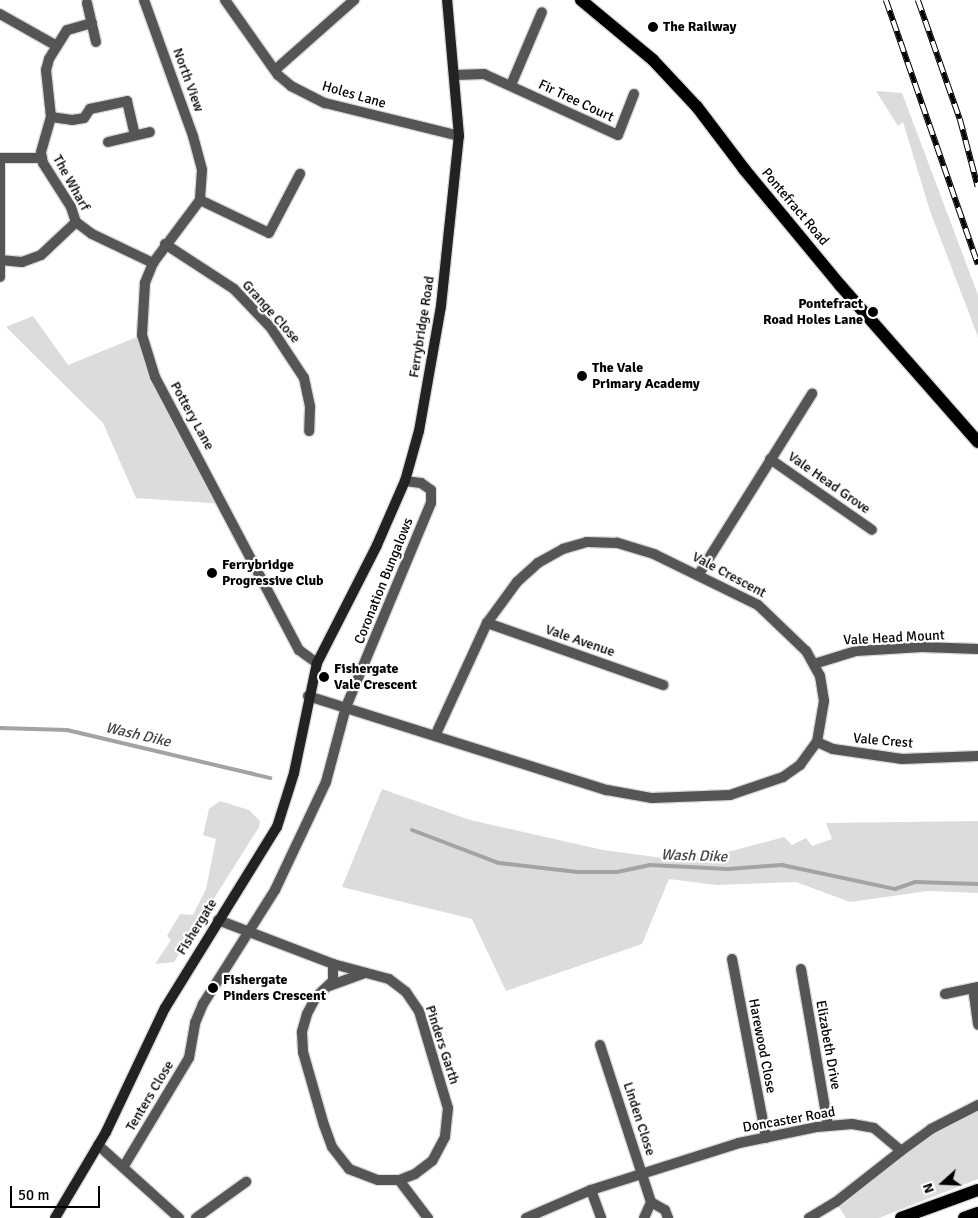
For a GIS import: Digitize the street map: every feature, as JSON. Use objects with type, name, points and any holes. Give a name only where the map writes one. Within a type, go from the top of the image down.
[{"type":"main road","name":"Ferrybridge Road","points":[[327,638],[377,545],[405,481],[419,431],[441,306],[459,136],[456,75],[447,0]]},
{"type":"main road","name":"Pontefract Road","points":[[581,0],[654,60],[697,107],[744,170],[840,285],[978,442]]},
{"type":"main road","name":"Fishergate","points":[[55,1218],[98,1145],[161,1015],[277,827],[294,773],[308,696],[317,663],[327,638]]},
{"type":"main road","points":[[901,1218],[978,1190]]},
{"type":"main road","points":[[964,1218],[978,1213]]},
{"type":"street","name":"North View","points":[[144,0],[193,136],[202,170],[200,200]]},
{"type":"street","name":"Holes Lane","points":[[225,0],[275,70],[291,86],[325,103],[459,136]]},
{"type":"street","points":[[275,70],[354,0]]},
{"type":"street","points":[[87,3],[96,42]]},
{"type":"street","points":[[511,85],[542,12]]},
{"type":"street","points":[[0,14],[57,46]]},
{"type":"street","name":"The Wharf","points":[[92,23],[67,30],[46,70],[51,117],[42,158],[76,222],[92,234],[153,262]]},
{"type":"street","name":"Fir Tree Court","points":[[456,75],[484,74],[618,135],[634,94]]},
{"type":"street","points":[[51,117],[72,120],[84,118],[90,109],[127,101],[135,135]]},
{"type":"street","points":[[108,142],[150,132]]},
{"type":"street","points":[[0,277],[0,158],[42,158]]},
{"type":"street","points":[[200,200],[269,233],[300,174]]},
{"type":"street","name":"Pottery Lane","points":[[200,200],[153,262],[145,283],[142,335],[155,377],[299,650],[317,663]]},
{"type":"street","points":[[0,260],[22,262],[41,255],[76,222]]},
{"type":"street","name":"Grange Close","points":[[165,244],[234,289],[281,341],[304,378],[310,408],[309,430]]},
{"type":"street","name":"Vale Head Grove","points":[[699,574],[812,394]]},
{"type":"street","name":"Vale Head Grove","points":[[770,459],[872,530]]},
{"type":"street","name":"Coronation Bungalows","points":[[346,708],[431,503],[431,490],[421,483],[405,481]]},
{"type":"street","name":"Vale Crescent","points":[[308,696],[435,736],[607,790],[652,798],[730,795],[757,788],[783,778],[800,765],[817,742],[824,701],[814,664],[790,632],[758,604],[654,554],[617,543],[588,542],[563,549],[538,563],[517,582],[487,623],[435,736]]},
{"type":"street","name":"Vale Avenue","points":[[487,623],[663,685]]},
{"type":"street","name":"Vale Head Mount","points":[[814,664],[856,651],[922,647],[978,649]]},
{"type":"street","points":[[249,933],[306,828],[326,782],[346,708]]},
{"type":"street","name":"Vale Crest","points":[[817,742],[833,749],[902,759],[978,756]]},
{"type":"street","name":"Pinders Garth","points":[[218,920],[333,964],[389,979],[406,992],[419,1011],[448,1108],[445,1137],[432,1162],[415,1174],[399,1180]]},
{"type":"street","name":"Tenters Close","points":[[124,1166],[189,1058],[195,1023],[203,1004],[249,933]]},
{"type":"street","name":"Harewood Close","points":[[732,959],[766,1138]]},
{"type":"street","points":[[333,964],[334,981],[316,996],[307,1014],[302,1032],[303,1052],[329,1140],[349,1169],[378,1180],[399,1180],[428,1218]]},
{"type":"street","name":"Elizabeth Drive","points":[[801,969],[828,1126]]},
{"type":"street","points":[[326,988],[365,973]]},
{"type":"street","points":[[945,994],[975,987],[978,1025]]},
{"type":"street","name":"Linden Close","points":[[600,1046],[651,1202]]},
{"type":"street","points":[[809,1218],[836,1202],[931,1128],[978,1105]]},
{"type":"street","name":"Doncaster Road","points":[[526,1218],[591,1190],[643,1174],[766,1138],[828,1126],[852,1124],[874,1128],[901,1151]]},
{"type":"street","points":[[98,1145],[124,1166],[178,1218]]},
{"type":"street","points":[[196,1218],[246,1182]]},
{"type":"street","points":[[591,1190],[601,1218]]},
{"type":"street","points":[[644,1218],[651,1202],[665,1210],[668,1218]]},
{"type":"shaded area","points":[[876,91],[902,93],[978,295],[978,337],[930,211],[903,122],[898,126]]},
{"type":"shaded area","points":[[33,316],[68,365],[142,335],[155,377],[224,504],[136,498],[103,423],[6,327]]},
{"type":"shaded area","points":[[382,789],[470,820],[603,850],[663,858],[713,856],[784,837],[792,845],[806,838],[812,846],[832,839],[826,823],[978,821],[978,893],[928,891],[850,902],[796,882],[717,885],[669,879],[642,944],[506,991],[472,919],[342,887]]},
{"type":"shaded area","points":[[220,801],[249,810],[260,821],[259,827],[174,962],[155,964],[171,940],[167,936],[180,914],[193,915],[206,889],[216,839],[203,835],[209,809]]},
{"type":"shaded area","points":[[978,1105],[978,1179],[879,1218],[846,1218],[836,1202],[901,1151]]},
{"type":"waterway","name":"Wash Dike","points":[[0,728],[67,730],[270,778]]},
{"type":"waterway","name":"Wash Dike","points":[[412,830],[499,863],[577,872],[617,872],[650,865],[728,869],[782,865],[895,889],[915,882],[978,884]]},
{"type":"railway","points":[[886,0],[978,264]]},
{"type":"railway","points":[[918,0],[960,119],[978,187]]},
{"type":"place","name":"The Railway","points":[[653,27]]},
{"type":"place","name":"Pontefract Road Holes Lane","points":[[873,312]]},
{"type":"place","name":"The Vale Primary Academy","points":[[582,376]]},
{"type":"place","name":"Ferrybridge Progressive Club","points":[[212,573]]},
{"type":"place","name":"Fishergate Vale Crescent","points":[[324,677]]},
{"type":"place","name":"Fishergate Pinders Crescent","points":[[213,988]]}]
